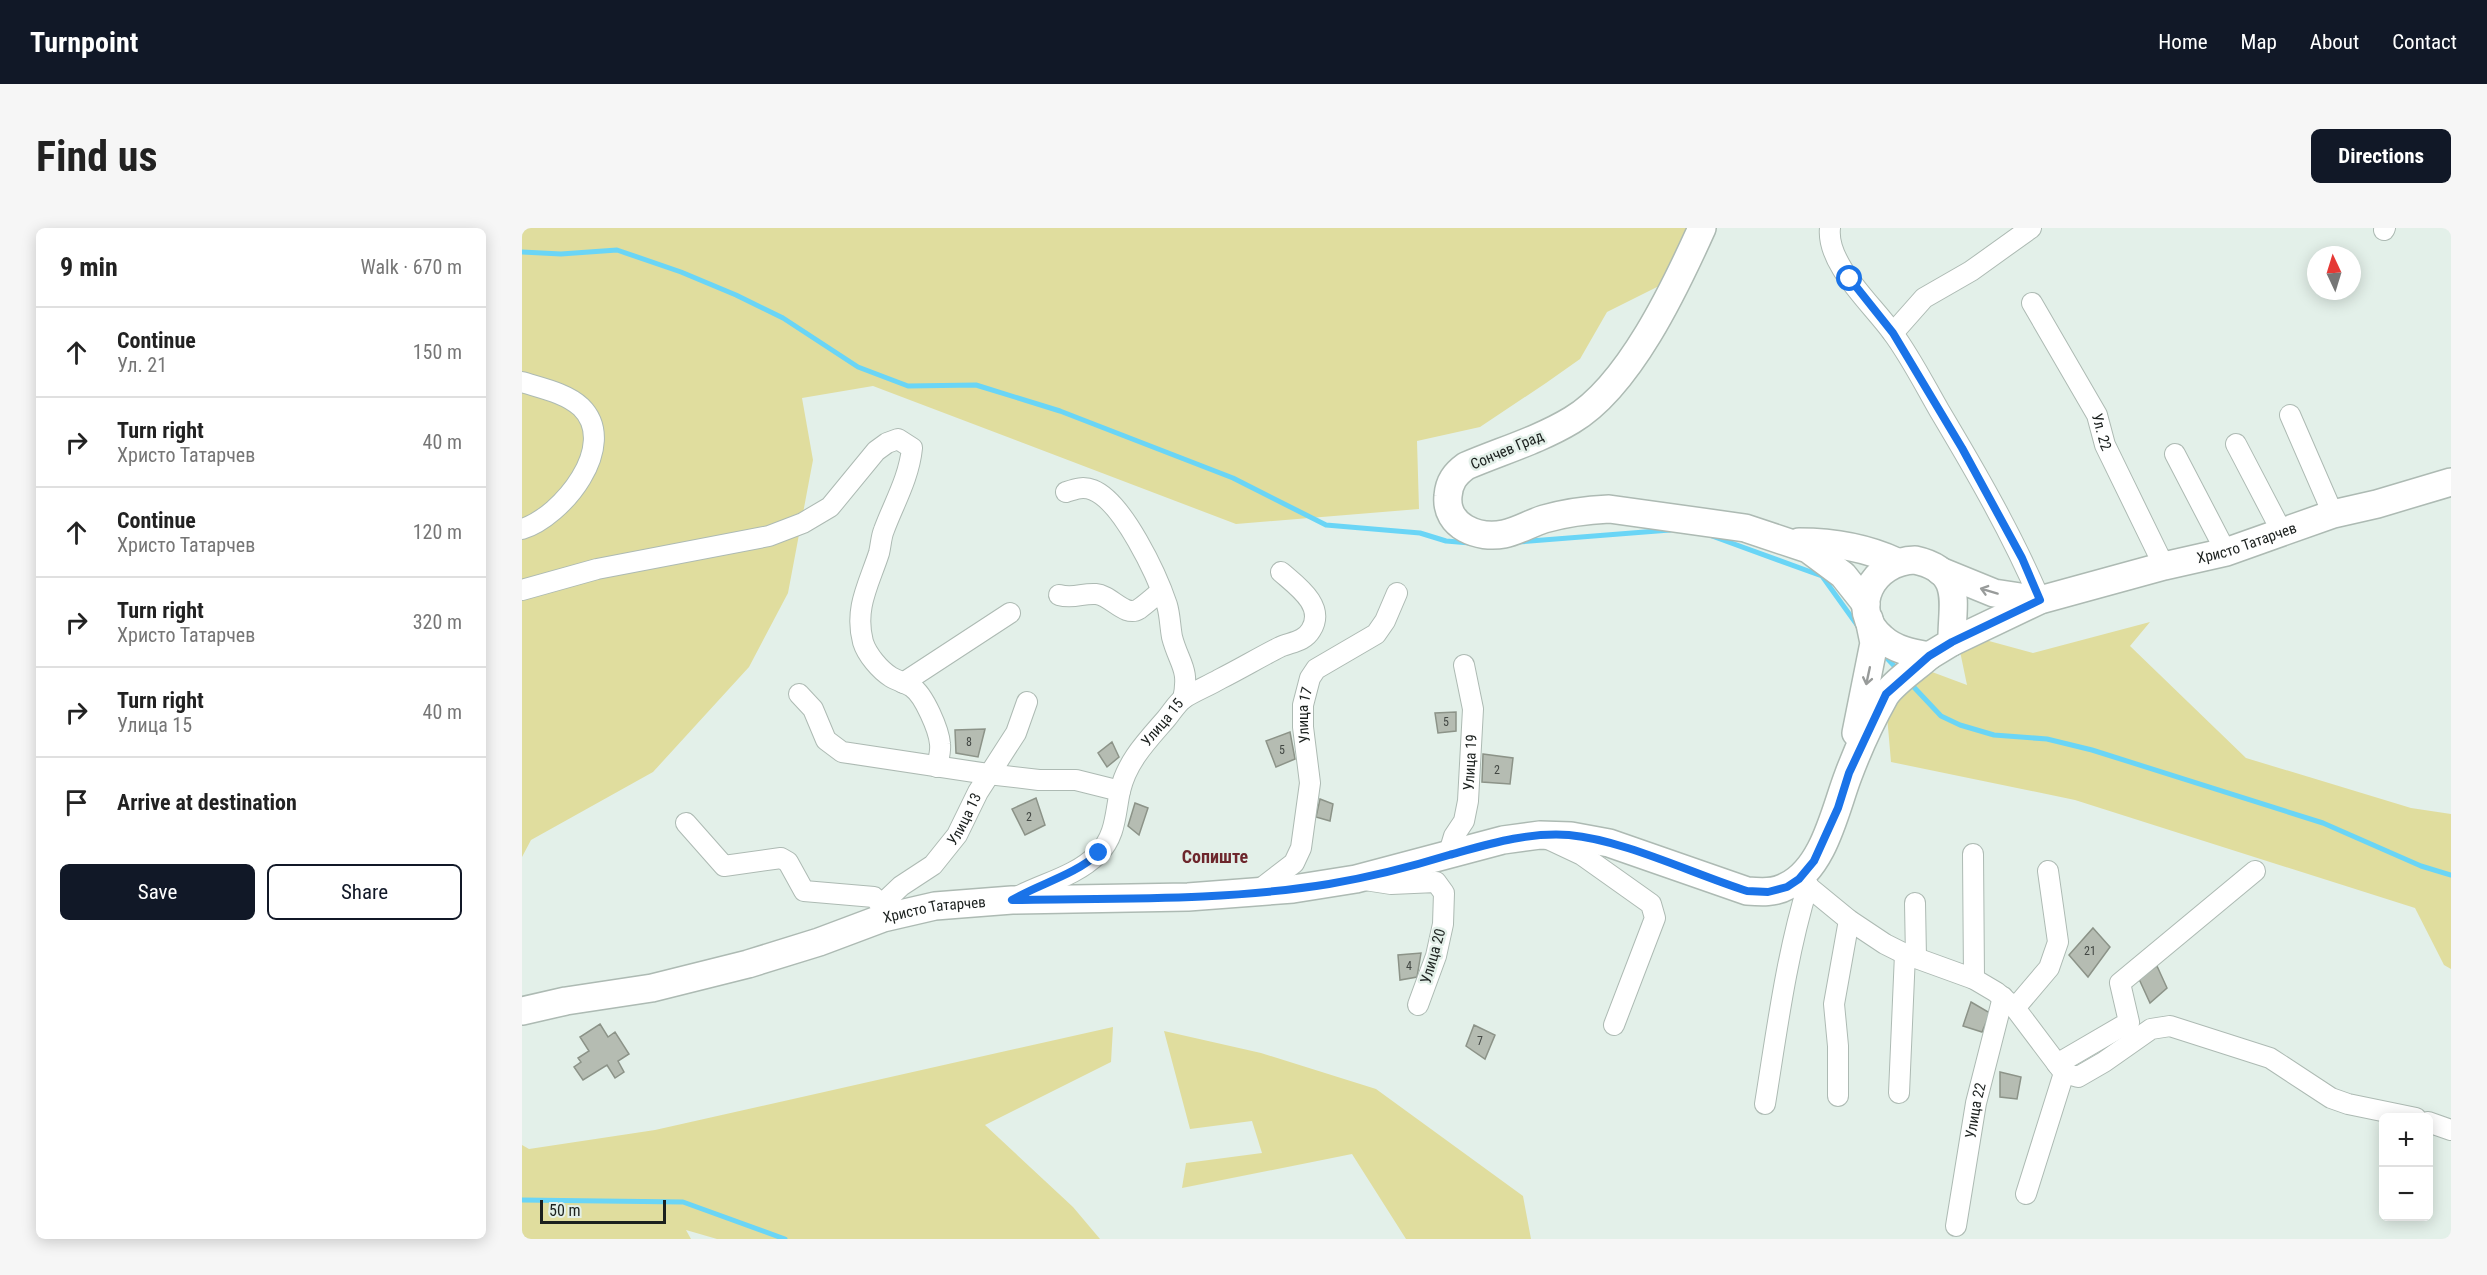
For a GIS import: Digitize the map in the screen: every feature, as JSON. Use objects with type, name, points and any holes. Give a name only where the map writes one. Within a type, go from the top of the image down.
[{"type":"main road","name":"Сончев Град","points":[[1702,228],[1680,276],[1647,334],[1612,386],[1593,405],[1573,420],[1538,438],[1466,466],[1457,473],[1450,483],[1447,498],[1451,514],[1460,526],[1478,534],[1504,534],[1545,519],[1589,510],[1609,509],[1744,528],[1788,542]]},
{"type":"main road","name":"Христо Татарчев","points":[[522,1011],[566,1001],[652,988],[748,964],[819,942],[882,911],[1012,900],[1188,897],[1255,893],[1356,879],[1503,840],[1540,835],[1570,836],[1609,843],[1747,891],[1768,892],[1787,887],[1803,882],[1814,861],[1827,835],[1849,773],[1886,694],[1940,649],[2040,600],[2164,566],[2226,552],[2333,514],[2377,504],[2451,482]]},
{"type":"main road","points":[[1788,542],[1842,545],[1877,553],[1897,562]]},
{"type":"main road","points":[[1788,542],[1808,549],[1843,575],[1867,611],[1874,630],[1883,639],[1905,652],[1940,649],[1951,623],[1955,601],[1948,580],[1940,571],[1916,560],[1897,562],[1879,574],[1872,583],[1867,611]]},
{"type":"main road","name":"Христо Татарчев","points":[[1940,571],[1994,593],[2040,600]]},
{"type":"main road","name":"Христо Татарчев","points":[[1849,773],[1874,644],[1867,611]]},
{"type":"street","points":[[1830,228],[1834,255],[1893,333],[1962,448],[2017,548],[2040,600]]},
{"type":"street","points":[[1893,333],[1924,298],[1971,270],[2031,228]]},
{"type":"street","name":"Ул. 22","points":[[2032,303],[2097,415],[2105,446],[2164,566]]},
{"type":"street","points":[[522,382],[568,397],[582,408],[591,422],[596,439],[590,463],[577,484],[546,517],[522,529]]},
{"type":"street","points":[[2290,415],[2333,514]]},
{"type":"street","points":[[522,590],[597,569],[769,536],[803,523],[830,507],[876,451],[897,439],[912,448],[910,468],[882,533],[879,552],[861,601],[860,617],[864,645],[876,664],[890,676],[914,688],[921,696],[940,744],[937,767]]},
{"type":"street","points":[[2236,444],[2282,532]]},
{"type":"street","points":[[2175,454],[2226,552]]},
{"type":"street","points":[[1066,492],[1081,488],[1092,489],[1107,501],[1126,524],[1148,558],[1167,606],[1173,639],[1187,682],[1183,699]]},
{"type":"street","name":"Улица 15","points":[[1012,900],[1035,887],[1062,878],[1083,867],[1099,853],[1114,828],[1120,791],[1131,763],[1143,745],[1183,699],[1282,646],[1302,640],[1311,631],[1316,617],[1314,606],[1302,590],[1281,572]]},
{"type":"street","points":[[1059,595],[1071,598],[1097,594],[1109,597],[1127,611],[1132,612],[1161,591]]},
{"type":"street","name":"Улица 17","points":[[1255,893],[1294,863],[1301,848],[1310,783],[1303,727],[1303,705],[1310,678],[1316,669],[1376,634],[1385,621],[1397,593]]},
{"type":"street","points":[[903,683],[1010,614]]},
{"type":"street","name":"Улица 19","points":[[1448,856],[1454,836],[1464,821],[1468,801],[1473,709],[1464,665]]},
{"type":"street","points":[[800,694],[813,709],[826,740],[842,752],[988,774],[1039,780],[1076,780],[1120,791]]},
{"type":"street","name":"Улица 13","points":[[882,911],[901,886],[933,865],[957,835],[988,774],[1016,733],[1027,702]]},
{"type":"street","points":[[686,823],[724,866],[781,858],[788,862],[804,891],[874,897],[882,911]]},
{"type":"street","points":[[1540,835],[1595,864],[1651,904],[1654,910],[1655,918],[1614,1025]]},
{"type":"street","points":[[1973,854],[1974,979]]},
{"type":"street","name":"Улица 22","points":[[1956,1226],[1976,1103],[2009,1003],[2049,968],[2058,942],[2048,871]]},
{"type":"street","points":[[2026,1194],[2061,1069],[2129,1022],[2120,983],[2255,871]]},
{"type":"street","name":"Улица 20","points":[[1356,879],[1392,884],[1436,882],[1444,893],[1443,924],[1436,956],[1418,1005]]},
{"type":"street","points":[[1765,1104],[1803,882],[1849,920],[1885,944],[1974,979],[2009,1003],[2061,1069],[2078,1077],[2151,1029],[2170,1026],[2270,1058],[2331,1098],[2392,1113]]},
{"type":"street","points":[[1899,1093],[1915,903]]},
{"type":"street","points":[[1838,1096],[1838,1046],[1834,1004],[1849,920]]},
{"type":"street","points":[[2433,1124],[2451,1130]]},
{"type":"shaded area","points":[[522,228],[1712,228],[1678,280],[1657,287],[1607,312],[1580,359],[1480,427],[1417,441],[1419,509],[1236,524],[873,386],[802,398],[813,460],[788,593],[749,667],[653,772],[531,840],[522,857]]},
{"type":"shaded area","points":[[2150,622],[2130,646],[2246,758],[2411,808],[2451,814],[2451,969],[2444,965],[2415,908],[2075,800],[1891,762],[1886,704],[1924,669],[1967,685],[1956,632],[2033,653]]},
{"type":"shaded area","points":[[1113,1027],[1111,1062],[985,1125],[1073,1207],[1100,1239],[717,1239],[686,1230],[691,1239],[522,1239],[522,1145],[529,1149],[655,1130]]},
{"type":"shaded area","points":[[1164,1031],[1261,1053],[1376,1089],[1523,1196],[1531,1239],[1406,1239],[1352,1154],[1182,1188],[1186,1163],[1262,1153],[1252,1121],[1190,1129]]},
{"type":"building","points":[[1456,712],[1456,731],[1438,733],[1435,713]]},
{"type":"building","points":[[985,729],[978,757],[956,753],[955,730]]},
{"type":"building","points":[[1290,732],[1295,759],[1276,767],[1266,741]]},
{"type":"building","points":[[1112,742],[1119,757],[1107,767],[1098,753]]},
{"type":"building","points":[[1483,754],[1513,758],[1510,784],[1482,782]]},
{"type":"building","points":[[1036,798],[1045,825],[1025,835],[1012,809]]},
{"type":"building","points":[[1320,799],[1333,804],[1330,821],[1316,817]]},
{"type":"building","points":[[1135,803],[1148,808],[1139,835],[1128,826]]},
{"type":"building","points":[[2093,928],[2110,947],[2088,977],[2069,955]]},
{"type":"building","points":[[1421,953],[1417,977],[1400,980],[1398,955]]},
{"type":"building","points":[[2157,966],[2167,988],[2150,1003],[2139,979]]},
{"type":"building","points":[[1971,1002],[1990,1013],[1982,1032],[1963,1026]]},
{"type":"building","points":[[600,1024],[608,1037],[615,1032],[629,1054],[618,1061],[624,1072],[615,1078],[607,1065],[583,1080],[574,1067],[581,1062],[578,1058],[589,1051],[580,1037]]},
{"type":"building","points":[[1474,1025],[1495,1035],[1485,1059],[1466,1046]]},
{"type":"building","points":[[2000,1072],[2021,1077],[2017,1099],[2000,1097]]},
{"type":"waterway","points":[[522,252],[561,254],[617,250],[681,272],[736,295],[783,318],[858,367],[908,386],[976,385],[1060,411],[1233,478],[1326,525],[1420,533],[1446,541],[1470,543]]},
{"type":"waterway","points":[[1518,542],[1670,530]]},
{"type":"waterway","points":[[1712,536],[1822,576],[1860,629]]},
{"type":"waterway","points":[[1883,654],[1899,671]]},
{"type":"waterway","points":[[1909,682],[1941,716],[1960,725],[1994,735],[2047,739],[2092,750],[2323,823],[2421,866],[2451,875]]},
{"type":"waterway","points":[[522,1200],[683,1202],[785,1239]]},
{"type":"district","name":"Сопиште","points":[[1215,856]]},
{"type":"route","points":[[1099,853],[1083,867],[1062,878],[1035,887],[1012,900],[1188,897],[1327,885],[1448,856],[1503,840],[1540,835],[1570,836],[1609,843],[1747,891],[1768,892],[1787,887],[1799,879],[1814,861],[1827,835],[1849,773],[1886,694],[1929,656],[1952,642],[2040,600],[2022,558],[1962,448],[1893,333],[1850,279]]}]
